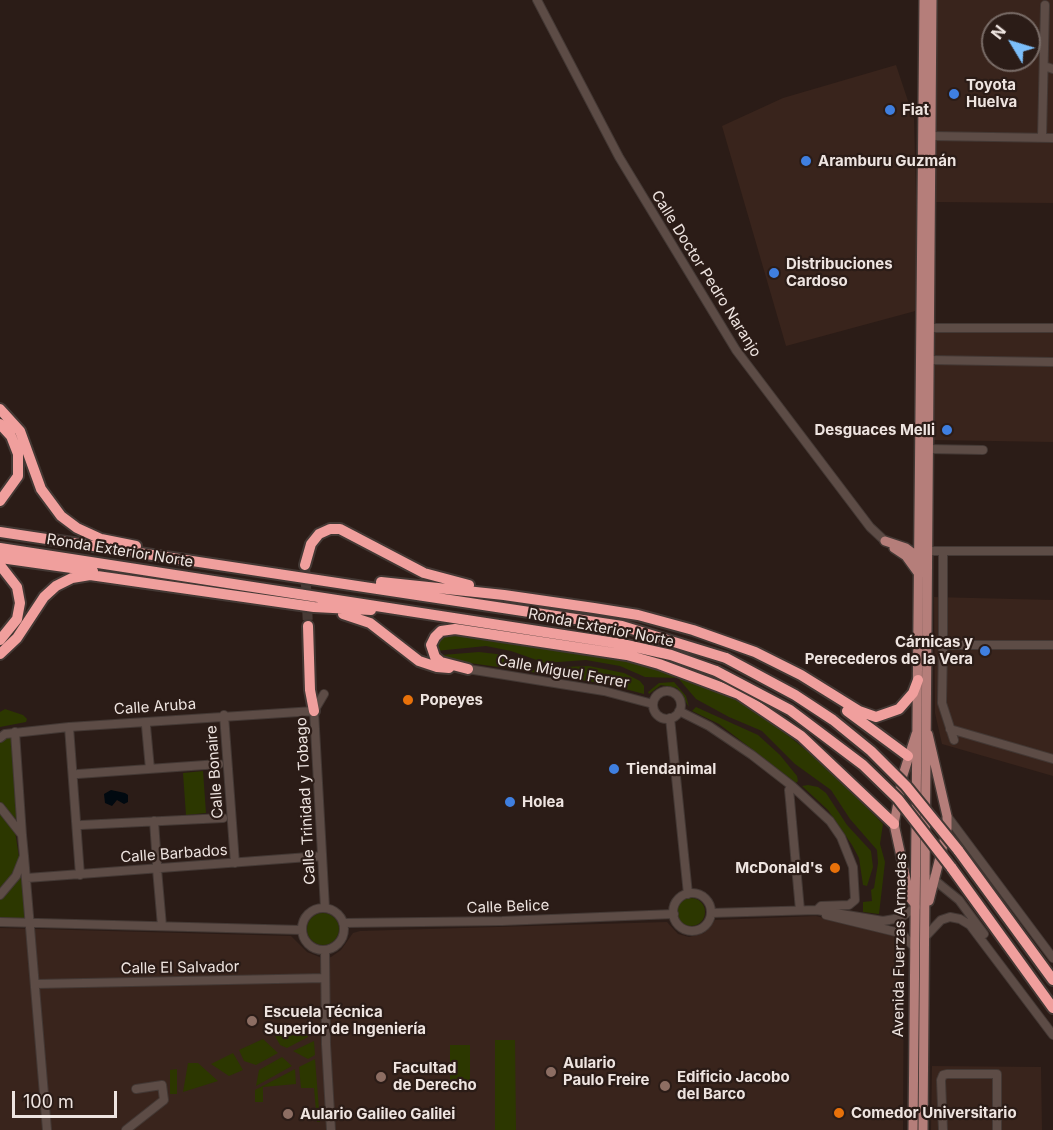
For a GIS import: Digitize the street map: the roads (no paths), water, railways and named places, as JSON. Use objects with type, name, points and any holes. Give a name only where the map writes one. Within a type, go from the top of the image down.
[{"type":"highway","points":[[0,409],[20,431],[40,489],[61,516],[77,528],[100,539],[140,546],[197,562]]},
{"type":"highway","points":[[0,424],[11,436],[18,454],[18,476],[0,501]]},
{"type":"highway","points":[[305,565],[311,544],[320,534],[330,529],[340,529],[424,573],[504,595]]},
{"type":"highway","name":"Ronda Exterior Norte","points":[[0,532],[622,626],[726,658],[795,695],[833,720],[871,751],[906,786],[958,850],[1053,980]]},
{"type":"highway","name":"Ronda Exterior Norte","points":[[0,548],[622,644],[671,655],[716,671],[789,710],[863,765],[898,799],[951,867],[1053,1008]]},
{"type":"highway","points":[[0,558],[314,607],[449,616]]},
{"type":"highway","points":[[0,565],[17,587],[20,603],[17,619],[0,640]]},
{"type":"highway","points":[[288,575],[504,595],[638,615],[693,630],[756,652],[859,711],[876,717],[899,709],[907,702],[918,680]]},
{"type":"highway","points":[[0,654],[17,638],[44,597],[56,586],[72,578],[90,576],[119,578]]},
{"type":"highway","points":[[314,607],[320,611],[353,615],[370,623],[420,661],[436,667],[468,669]]},
{"type":"highway","points":[[308,626],[310,690],[314,711]]},
{"type":"highway","points":[[468,669],[441,662],[433,654],[431,645],[441,631],[455,628],[627,655],[678,670],[739,694]]},
{"type":"highway","points":[[622,644],[719,681],[739,694],[801,736],[894,824]]},
{"type":"highway","points":[[817,686],[917,763]]},
{"type":"main road","points":[[916,906],[910,898],[894,824],[903,775],[917,763],[922,730],[920,484],[924,19],[928,0]]},
{"type":"main road","points":[[917,763],[922,730],[918,680],[923,653],[927,594],[932,39],[928,0]]},
{"type":"main road","points":[[924,19],[932,39]]},
{"type":"main road","points":[[924,46],[932,39]]},
{"type":"main road","points":[[924,46],[931,66]]},
{"type":"main road","points":[[924,112],[931,136],[924,160]]},
{"type":"main road","points":[[923,233],[930,202]]},
{"type":"main road","points":[[923,233],[927,238],[927,254],[930,261]]},
{"type":"main road","points":[[922,298],[929,328],[922,340],[929,360],[922,381]]},
{"type":"main road","points":[[920,484],[924,475],[925,455],[928,449],[921,419]]},
{"type":"main road","points":[[906,548],[914,545],[920,538]]},
{"type":"main road","points":[[885,541],[906,548],[920,558],[923,562],[923,585],[927,594]]},
{"type":"main road","points":[[885,541],[906,556],[920,576]]},
{"type":"main road","points":[[922,730],[932,742],[947,816],[939,862],[927,906]]},
{"type":"main road","points":[[917,763],[939,777]]},
{"type":"main road","name":"Avenida Fuerzas Armadas","points":[[917,763],[922,871],[927,906],[923,1130]]},
{"type":"main road","points":[[902,858],[922,871],[939,862]]},
{"type":"main road","name":"Avenida Fuerzas Armadas","points":[[913,1130],[916,906],[922,871]]},
{"type":"street","name":"Calle Doctor Pedro Naranjo","points":[[537,0],[619,156],[736,350],[841,489],[885,541]]},
{"type":"street","points":[[1042,138],[1045,5]]},
{"type":"street","points":[[1044,66],[1053,69]]},
{"type":"street","points":[[931,136],[1053,138]]},
{"type":"street","points":[[929,328],[1053,328]]},
{"type":"street","points":[[929,360],[1053,362]]},
{"type":"street","points":[[928,449],[983,450]]},
{"type":"street","points":[[927,550],[1053,551]]},
{"type":"street","points":[[943,551],[942,703],[954,740]]},
{"type":"street","points":[[943,645],[1053,645]]},
{"type":"street","name":"Calle Miguel Ferrer","points":[[468,669],[604,691],[653,704]]},
{"type":"street","points":[[668,691],[679,698],[679,711],[670,718],[659,716],[653,704],[656,696],[668,691]]},
{"type":"street","name":"Calle Trinidad y Tobago","points":[[324,694],[314,711],[325,908]]},
{"type":"street","name":"Calle Aruba","points":[[0,738],[5,734],[15,732],[69,726],[314,711]]},
{"type":"street","points":[[679,711],[726,736],[792,786],[830,821],[841,837],[853,867],[856,892],[853,903],[821,906],[814,910]]},
{"type":"street","name":"Calle Bonaire","points":[[224,715],[235,863]]},
{"type":"street","points":[[670,718],[688,894]]},
{"type":"street","points":[[69,726],[80,874]]},
{"type":"street","points":[[146,726],[150,769]]},
{"type":"street","points":[[950,729],[1053,759]]},
{"type":"street","points":[[15,732],[46,1130]]},
{"type":"street","points":[[78,774],[219,764]]},
{"type":"street","points":[[792,786],[789,790],[800,910]]},
{"type":"street","points":[[0,807],[22,835]]},
{"type":"street","points":[[947,816],[1053,958]]},
{"type":"street","points":[[81,825],[223,818]]},
{"type":"street","points":[[154,821],[162,926]]},
{"type":"street","points":[[0,895],[16,876],[24,856]]},
{"type":"street","name":"Calle Barbados","points":[[27,878],[322,856]]},
{"type":"street","points":[[922,871],[959,900],[989,941],[994,954]]},
{"type":"street","points":[[688,894],[704,898],[711,913],[705,926],[693,931],[680,926],[674,914],[677,901],[688,894]]},
{"type":"street","points":[[711,913],[814,910],[883,921],[900,918],[916,906]]},
{"type":"street","points":[[325,908],[337,913],[343,923],[341,941],[325,951],[309,945],[302,930],[305,918],[310,912],[325,908]]},
{"type":"street","points":[[814,910],[896,932],[904,936],[915,948]]},
{"type":"street","name":"Calle Belice","points":[[343,923],[501,921],[674,914]]},
{"type":"street","points":[[926,936],[941,920],[960,919],[979,934],[1053,1035]]},
{"type":"street","points":[[0,922],[302,930]]},
{"type":"street","points":[[325,951],[331,1130]]},
{"type":"street","name":"Calle El Salvador","points":[[36,984],[325,978]]},
{"type":"street","points":[[943,1130],[941,1080],[948,1074],[997,1074],[997,1130]]},
{"type":"street","points":[[126,1130],[164,1100],[162,1085],[136,1089]]},
{"type":"tunnel","points":[[305,565],[308,626]]},
{"type":"place","name":"Toyota Huelva","points":[[954,94]]},
{"type":"place","name":"Fiat","points":[[890,110]]},
{"type":"place","name":"Aramburu Guzmán","points":[[806,161]]},
{"type":"place","name":"Distribuciones Cardoso","points":[[774,273]]},
{"type":"place","name":"Desguaces Melli","points":[[947,430]]},
{"type":"place","name":"Cárnicas y Perecederos de la Vera","points":[[985,651]]},
{"type":"place","name":"Popeyes","points":[[408,700]]},
{"type":"place","name":"Tiendanimal","points":[[614,769]]},
{"type":"place","name":"Holea","points":[[510,802]]},
{"type":"place","name":"McDonald's","points":[[835,868]]},
{"type":"place","name":"Escuela Técnica Superior de Ingeniería","points":[[252,1021]]},
{"type":"place","name":"Aulario Paulo Freire","points":[[551,1072]]},
{"type":"place","name":"Facultad de Derecho","points":[[381,1077]]},
{"type":"place","name":"Edificio Jacobo del Barco","points":[[665,1086]]},
{"type":"place","name":"Comedor Universitario","points":[[839,1113]]},
{"type":"place","name":"Aulario Galileo Galilei","points":[[288,1114]]}]
